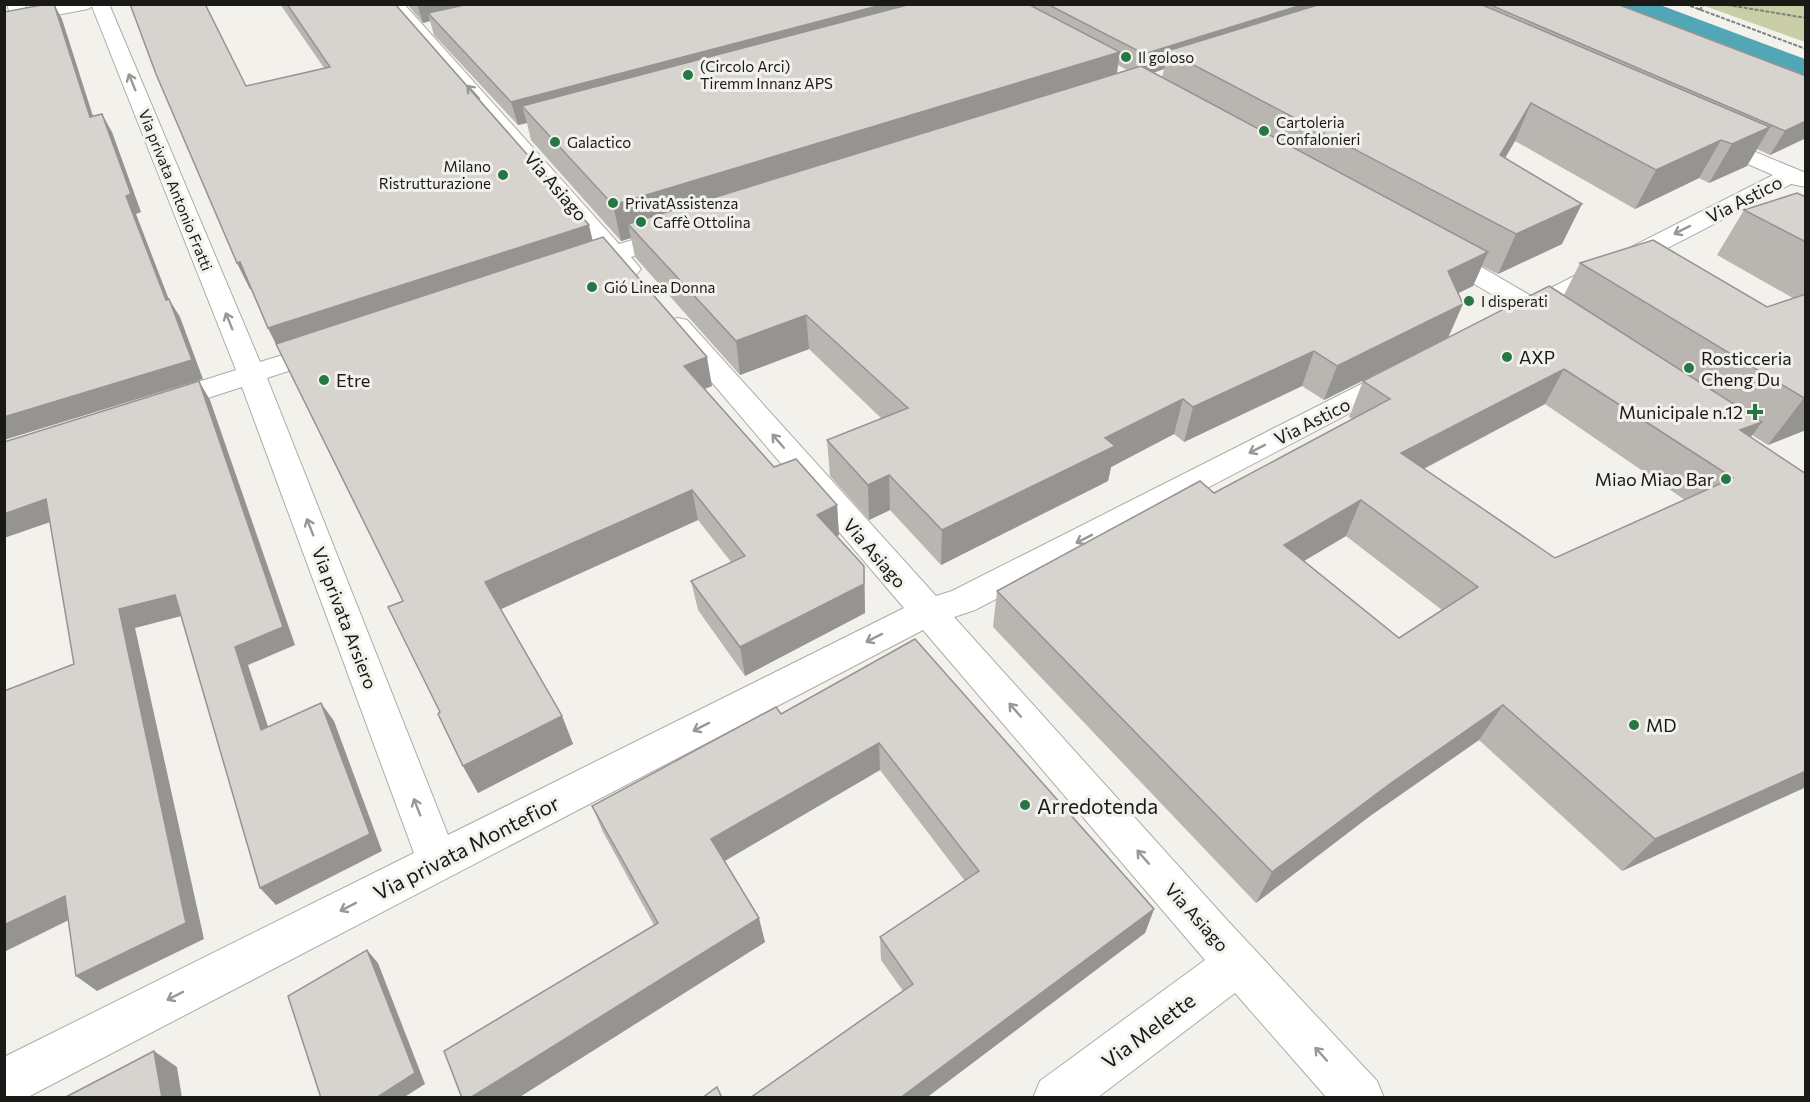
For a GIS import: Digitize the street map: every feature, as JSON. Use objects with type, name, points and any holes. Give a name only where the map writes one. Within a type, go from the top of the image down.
[{"type":"street","points":[[13,14],[88,4]]},
{"type":"street","name":"Via privata Antonio Fratti","points":[[100,4],[252,375]]},
{"type":"street","name":"Via Asiago","points":[[394,4],[418,31],[521,133],[615,253],[643,285]]},
{"type":"street","points":[[418,31],[440,27]]},
{"type":"street","points":[[1694,132],[1798,178]]},
{"type":"street","name":"Via Astico","points":[[1498,325],[1798,178]]},
{"type":"street","points":[[554,274],[701,226]]},
{"type":"street","points":[[1419,241],[1570,330]]},
{"type":"street","name":"Via Asiago","points":[[663,309],[927,612],[1360,1098]]},
{"type":"street","points":[[137,411],[352,341]]},
{"type":"street","name":"Via Astico","points":[[927,612],[963,601],[1425,363]]},
{"type":"street","name":"Via privata Arsiero","points":[[252,375],[438,862]]},
{"type":"street","name":"Via privata Montefior","points":[[4,1083],[927,612]]},
{"type":"street","name":"Via Melette","points":[[1057,1098],[1238,963]]},
{"type":"path","points":[[1685,4],[1806,49]]},
{"type":"path","points":[[1699,10],[1705,4]]},
{"type":"path","points":[[1722,4],[1806,18]]},
{"type":"green space","points":[[1702,5],[1805,5],[1805,42]]},
{"type":"water","points":[[1607,5],[1660,5],[1805,59],[1805,81]]},
{"type":"building","points":[[54,4],[90,117],[102,114],[131,194],[126,196],[192,360],[4,417],[4,12]]},
{"type":"building","points":[[130,4],[205,4],[246,86],[330,67],[287,4],[395,4],[589,225],[268,328],[240,262],[237,263],[156,74]]},
{"type":"building","points":[[469,4],[885,4],[511,102],[428,13]]},
{"type":"building","points":[[911,4],[1028,4],[1120,52],[613,205],[522,106]]},
{"type":"building","points":[[1047,4],[1305,4],[1144,54]]},
{"type":"building","points":[[1321,4],[1480,4],[1770,127],[1732,144],[1721,140],[1656,170],[1531,103],[1500,155],[1582,204],[1516,234],[1167,51]]},
{"type":"building","points":[[1488,4],[1617,4],[1806,76],[1806,121],[1785,131]]},
{"type":"building","points":[[1141,66],[1488,252],[1448,271],[1463,304],[1337,366],[1314,351],[1193,407],[1183,399],[1105,438],[1115,446],[942,530],[889,475],[868,485],[827,440],[908,408],[806,315],[736,341],[628,224]]},
{"type":"building","points":[[1797,193],[1806,197],[1806,242],[1744,210]]},
{"type":"building","points":[[603,237],[707,357],[684,366],[774,467],[796,459],[837,505],[817,515],[864,566],[864,584],[740,647],[691,581],[745,556],[692,490],[485,582],[562,716],[463,766],[438,714],[440,712],[388,607],[403,601],[276,344]]},
{"type":"building","points":[[1653,240],[1767,307],[1806,294],[1806,397],[1804,398],[1580,263]]},
{"type":"building","points":[[1549,286],[1762,422],[1740,430],[1806,474],[1806,771],[1655,839],[1503,705],[1391,783],[1272,872],[997,591],[1200,481],[1214,493],[1390,399],[1363,381]],"holes":[[[1564,369],[1733,478],[1555,558],[1401,453]],[[1361,500],[1478,587],[1399,638],[1284,545]]]},
{"type":"building","points":[[199,381],[283,627],[235,647],[261,730],[321,703],[370,834],[260,888],[175,595],[119,609],[186,923],[76,976],[65,896],[4,925],[4,691],[74,664],[46,499],[4,514],[4,442]]},
{"type":"building","points":[[915,639],[1154,909],[900,1098],[750,1098],[913,984],[880,937],[979,871],[879,743],[711,839],[759,918],[470,1098],[462,1098],[444,1051],[658,923],[592,806],[776,707],[781,714]]},
{"type":"building","points":[[367,950],[415,1073],[376,1098],[321,1098],[288,996]]},
{"type":"building","points":[[154,1051],[162,1098],[64,1098]]},
{"type":"building","points":[[717,1087],[722,1098],[702,1098]]},
{"type":"place","name":"Il goloso","points":[[1126,57]]},
{"type":"place","name":"(Circolo Arci) Tiremm Innanz APS","points":[[688,75]]},
{"type":"place","name":"Cartoleria Confalonieri","points":[[1264,131]]},
{"type":"place","name":"Galactico","points":[[555,142]]},
{"type":"place","name":"Milano Ristrutturazione","points":[[503,175]]},
{"type":"place","name":"PrivatAssistenza","points":[[613,203]]},
{"type":"place","name":"Caffè Ottolina","points":[[641,222]]},
{"type":"place","name":"Gió Linea Donna","points":[[592,287]]},
{"type":"place","name":"I disperati","points":[[1469,301]]},
{"type":"place","name":"AXP","points":[[1507,357]]},
{"type":"place","name":"Rosticceria Cheng Du","points":[[1689,368]]},
{"type":"place","name":"Etre","points":[[324,380]]},
{"type":"place","name":"Municipale n.12","points":[[1755,412]]},
{"type":"place","name":"Miao Miao Bar","points":[[1726,479]]},
{"type":"place","name":"MD","points":[[1634,725]]},
{"type":"place","name":"Arredotenda","points":[[1025,805]]}]
